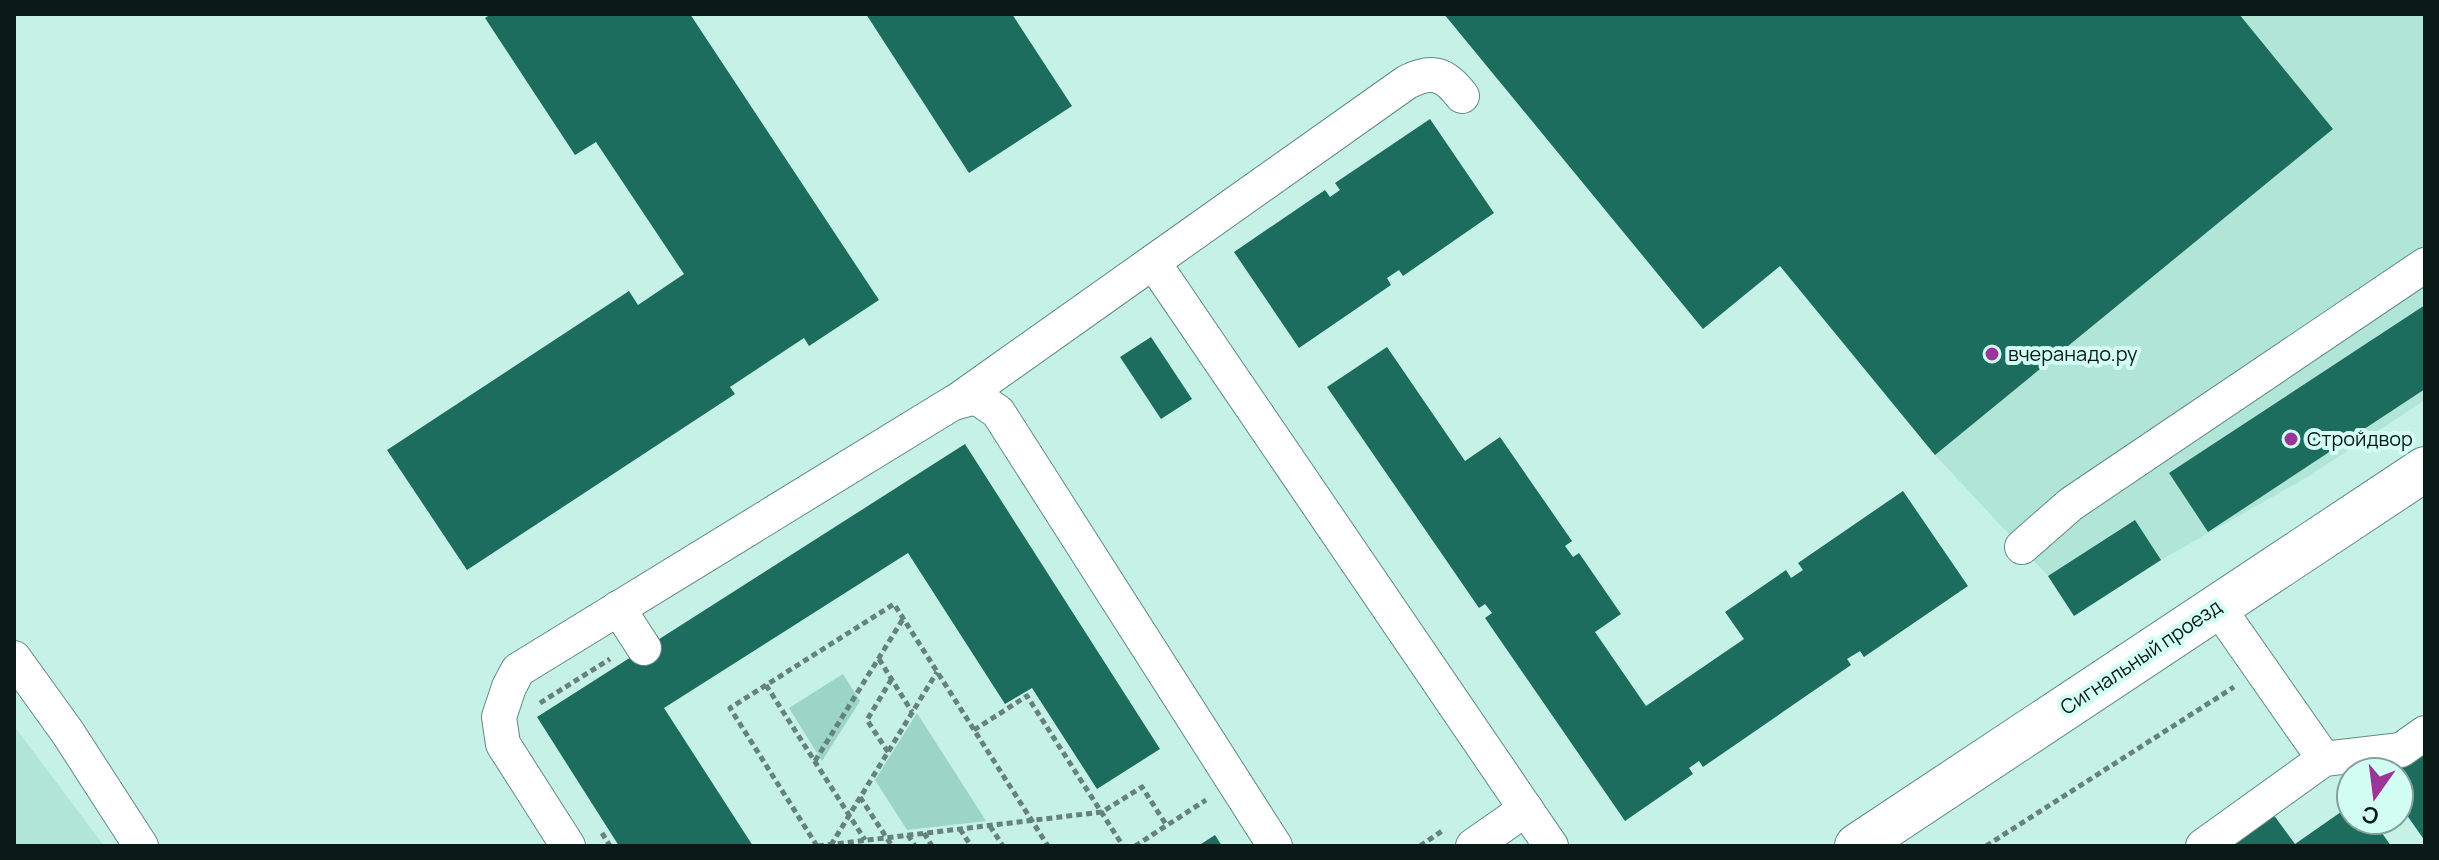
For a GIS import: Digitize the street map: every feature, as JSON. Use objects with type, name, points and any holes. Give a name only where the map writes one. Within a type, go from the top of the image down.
[{"type":"main road","name":"Сигнальный проезд","points":[[1857,846],[2425,469]]},
{"type":"street","points":[[568,846],[503,744],[499,717],[518,670],[953,403],[1407,82],[1418,77],[1438,75],[1448,80],[1462,96]]},
{"type":"street","points":[[1153,262],[1551,846]]},
{"type":"street","points":[[2022,547],[2071,504],[2425,265]]},
{"type":"street","points":[[953,403],[976,397],[998,412],[1275,846]]},
{"type":"street","points":[[625,604],[650,644]]},
{"type":"street","points":[[2217,606],[2324,759]]},
{"type":"street","points":[[14,658],[68,733],[141,846]]},
{"type":"street","points":[[2203,846],[2324,759],[2401,750],[2425,733]]},
{"type":"street","points":[[1473,846],[1526,809]]},
{"type":"path","points":[[1048,846],[1032,821],[937,672],[903,619],[894,604],[730,708],[818,846],[1032,821],[1102,812],[1142,787],[1167,826]]},
{"type":"path","points":[[815,761],[903,619]]},
{"type":"path","points":[[878,659],[912,712]]},
{"type":"path","points":[[1986,846],[2260,670]]},
{"type":"path","points":[[831,845],[937,672]]},
{"type":"path","points":[[888,752],[867,720],[891,680]]},
{"type":"path","points":[[766,685],[865,840]]},
{"type":"path","points":[[974,730],[1027,696],[1123,846]]},
{"type":"path","points":[[1135,846],[1235,783]]},
{"type":"path","points":[[860,797],[892,846]]},
{"type":"path","points":[[990,826],[1003,846]]},
{"type":"path","points":[[960,829],[971,846]]},
{"type":"path","points":[[924,833],[932,846]]},
{"type":"path","points":[[908,835],[915,846]]},
{"type":"shaded area","points":[[1444,14],[2425,14],[2425,400],[2309,476],[2161,560],[2074,616],[2048,576],[1935,455],[1780,266],[1703,329]]},
{"type":"shaded area","points":[[843,674],[860,701],[822,761],[789,708]]},
{"type":"shaded area","points":[[917,713],[986,821],[907,830],[875,780]]},
{"type":"shaded area","points":[[14,726],[104,846],[14,846]]},
{"type":"building","points":[[491,14],[690,14],[879,300],[809,346],[804,338],[730,387],[735,394],[467,570],[387,450],[629,291],[638,305],[684,274],[596,142],[575,155],[485,18]]},
{"type":"building","points":[[866,14],[1012,14],[1072,106],[969,173]]},
{"type":"building","points":[[1444,14],[2239,14],[2333,129],[1935,455],[1780,266],[1703,329]]},
{"type":"building","points":[[1430,119],[1494,213],[1403,276],[1399,270],[1387,278],[1391,285],[1299,348],[1234,252],[1325,190],[1330,197],[1340,190],[1335,183]]},
{"type":"building","points":[[2425,305],[2425,389],[2208,532],[2169,473]]},
{"type":"building","points":[[1151,337],[1192,399],[1161,419],[1120,357]]},
{"type":"building","points":[[1387,347],[1465,461],[1500,437],[1572,541],[1565,546],[1573,557],[1579,553],[1621,614],[1595,632],[1646,706],[1744,639],[1725,612],[1786,570],[1791,578],[1803,570],[1798,563],[1903,491],[1968,586],[1864,657],[1860,651],[1847,659],[1851,665],[1703,767],[1699,761],[1689,768],[1693,774],[1625,821],[1485,618],[1492,613],[1485,604],[1479,608],[1327,387]]},
{"type":"building","points":[[965,444],[1160,749],[1097,789],[1032,688],[1005,704],[908,553],[664,708],[753,846],[619,846],[537,717]]},
{"type":"building","points":[[2135,520],[2161,560],[2074,616],[2048,576]]},
{"type":"building","points":[[2425,742],[2425,841],[2415,827],[2415,756],[2405,756]]},
{"type":"building","points":[[2273,814],[2295,844],[2335,816],[2335,836],[2384,836],[2391,846],[2228,846]]},
{"type":"building","points":[[1215,835],[1222,846],[1198,846]]},
{"type":"place","name":"вчеранадо.ру","points":[[1992,354]]},
{"type":"place","name":"Стройдвор","points":[[2291,439]]}]
